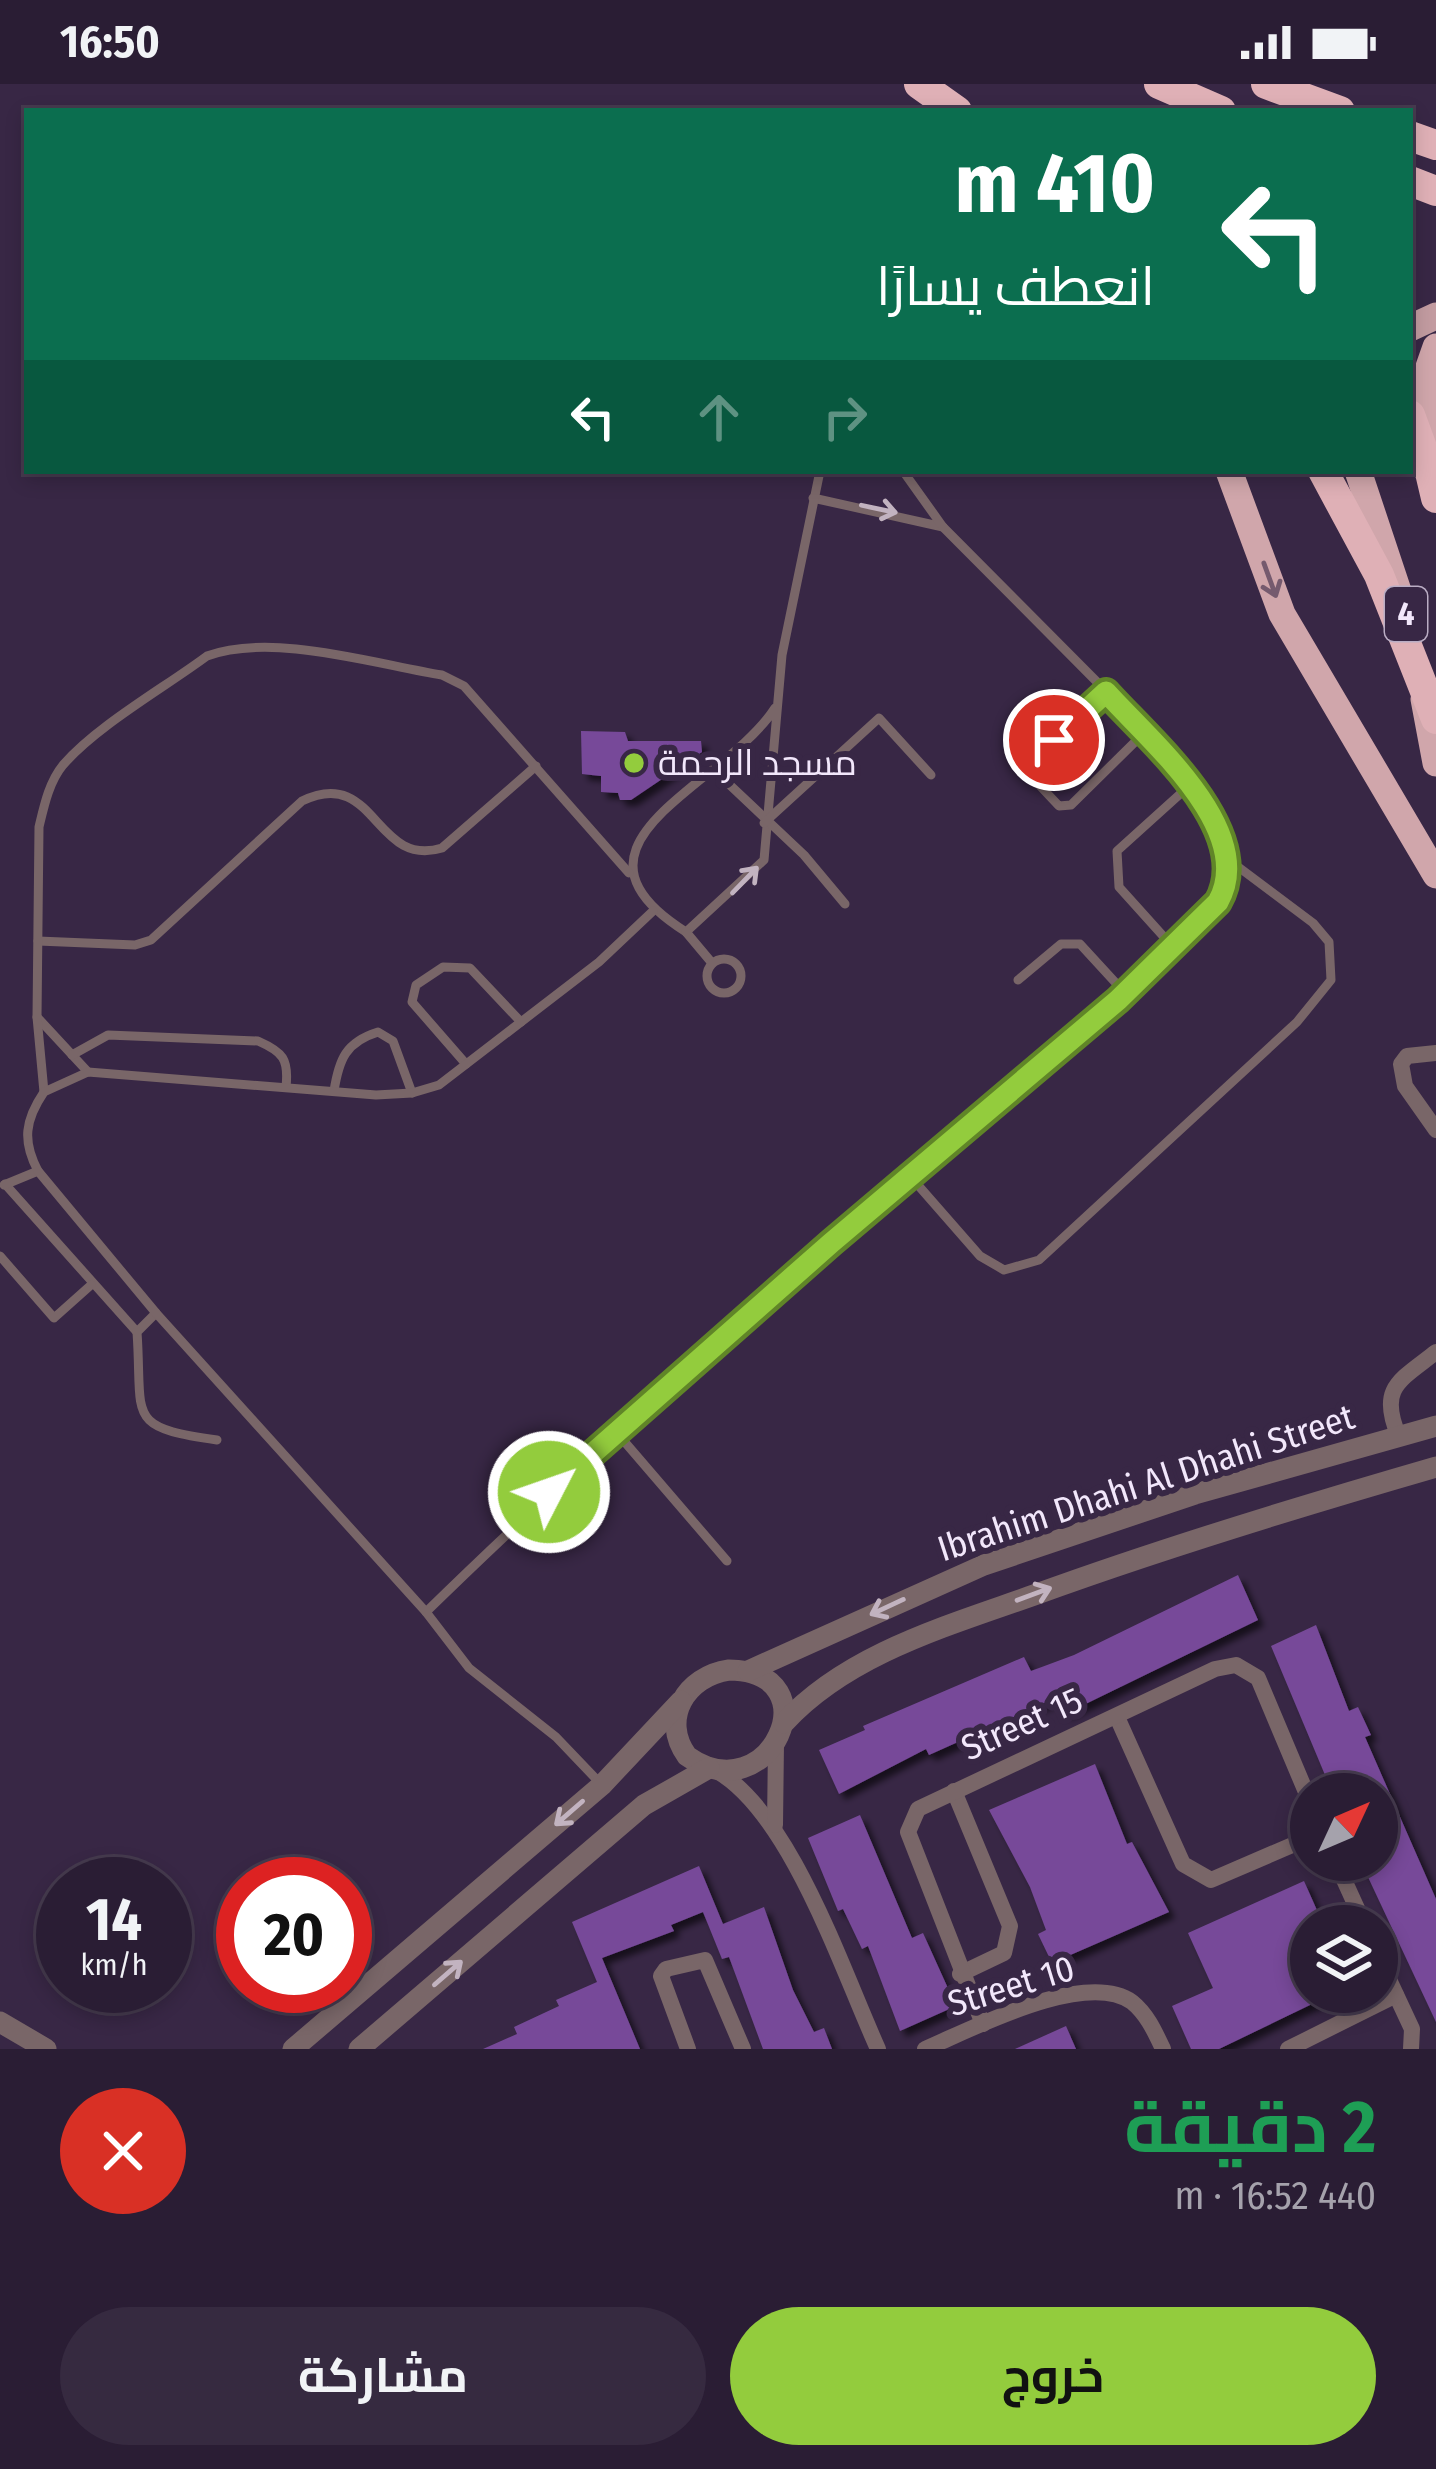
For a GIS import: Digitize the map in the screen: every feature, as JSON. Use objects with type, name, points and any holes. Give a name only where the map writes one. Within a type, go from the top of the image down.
[{"type":"highway","points":[[922,84],[953,108]]},
{"type":"highway","points":[[1159,84],[1214,108]]},
{"type":"highway","points":[[1220,84],[1239,108]]},
{"type":"highway","points":[[1266,84],[1332,108]]},
{"type":"highway","points":[[1436,347],[1424,384],[1436,498]]},
{"type":"highway","points":[[1413,421],[1433,451]]},
{"type":"highway","points":[[1230,474],[1282,614],[1334,708],[1390,788],[1436,875]]},
{"type":"highway","points":[[1325,474],[1379,575],[1436,719]]},
{"type":"highway","name":"4","points":[[1360,474],[1402,598],[1436,763]]},
{"type":"street","points":[[1436,1053],[1407,1056],[1401,1064],[1405,1086],[1436,1130]]},
{"type":"street","points":[[1407,1475],[1412,1462],[1387,1409],[1392,1390],[1436,1352]]},
{"type":"street","name":"Ibrahim Dhahi Al Dhahi Street","points":[[748,1671],[984,1565],[1196,1494],[1436,1426]]},
{"type":"street","name":"Ibrahim Dhahi Al Dhahi Street","points":[[780,1733],[826,1683],[988,1611],[1190,1541],[1436,1467]]},
{"type":"street","name":"Street 15","points":[[983,2024],[908,1832],[918,1809],[1215,1670],[1247,1669],[1258,1678],[1298,1773]]},
{"type":"street","points":[[293,2049],[602,1785],[710,1674],[748,1671],[780,1694],[775,1826]]},
{"type":"street","points":[[681,1701],[676,1739],[687,1756],[747,1792],[775,1826],[878,2049]]},
{"type":"street","name":"Street 15","points":[[1117,1717],[1184,1864],[1193,1874],[1210,1880],[1290,1846]]},
{"type":"street","points":[[359,2049],[644,1804],[712,1769],[754,1763],[780,1733]]},
{"type":"street","name":"Street 15","points":[[954,1791],[1010,1926],[1004,1953],[960,1974]]},
{"type":"street","points":[[688,2049],[661,1976],[666,1969],[705,1960],[743,2049]]},
{"type":"street","name":"Street 10","points":[[925,2049],[1069,1994],[1110,1994],[1140,2011],[1163,2049]]},
{"type":"street","points":[[1398,2000],[1416,2047]]},
{"type":"street","points":[[1288,2049],[1360,2013]]},
{"type":"street","points":[[0,2021],[46,2049]]},
{"type":"lane","points":[[686,932],[764,860],[775,708],[819,474]]},
{"type":"lane","points":[[426,1612],[617,1433],[1126,993],[1218,902],[1227,886],[1222,835],[1189,786],[1106,692],[943,527],[905,474]]},
{"type":"lane","points":[[813,498],[943,527]]},
{"type":"lane","points":[[602,1785],[556,1738],[469,1668],[426,1612],[156,1313],[38,1171],[27,1150],[26,1131],[44,1092],[37,1016],[39,826],[54,779],[76,754],[207,656],[227,649],[279,649],[442,675],[481,702],[629,873],[653,911],[686,932],[712,963]]},
{"type":"lane","points":[[1106,692],[1029,765],[1027,772],[1043,792],[1060,806],[1071,805],[1143,734]]},
{"type":"lane","points":[[629,873],[632,848],[643,833],[758,734],[775,708]]},
{"type":"lane","points":[[764,823],[880,718],[931,775]]},
{"type":"lane","points":[[38,940],[135,945],[151,940],[302,801],[326,790],[351,795],[403,845],[431,851],[442,848],[536,766]]},
{"type":"lane","points":[[716,771],[764,823],[804,855],[845,904]]},
{"type":"lane","points":[[1172,947],[1119,887],[1117,851],[1189,786]]},
{"type":"lane","points":[[910,1176],[980,1256],[1004,1270],[1039,1260],[1297,1022],[1331,980],[1329,942],[1312,922],[1228,860]]},
{"type":"lane","points":[[44,1092],[88,1072],[334,1091],[412,1093],[439,1085],[653,911]]},
{"type":"lane","points":[[1018,980],[1061,944],[1080,944],[1126,993]]},
{"type":"lane","points":[[466,1064],[412,1002],[416,985],[443,967],[470,968],[521,1022]]},
{"type":"lane","points":[[37,1016],[88,1072]]},
{"type":"lane","points":[[334,1091],[338,1061],[355,1039],[378,1032],[393,1041],[412,1093]]},
{"type":"lane","points":[[72,1055],[108,1035],[258,1041],[281,1051],[288,1064],[286,1087]]},
{"type":"lane","points":[[38,1171],[3,1185],[137,1332],[142,1413],[160,1432],[217,1441]]},
{"type":"lane","points":[[0,1256],[54,1318],[91,1285]]},
{"type":"lane","points":[[137,1332],[156,1313]]},
{"type":"lane","points":[[617,1433],[727,1561]]},
{"type":"building","name":"مسجد الرحمة","points":[[581,731],[625,732],[628,741],[701,741],[702,752],[631,800],[620,800],[618,793],[601,792],[601,776],[582,774]]},
{"type":"building","points":[[1238,1575],[1258,1620],[1065,1714],[1058,1697],[929,1755],[926,1749],[839,1794],[819,1750],[865,1730],[863,1726],[1024,1657],[1031,1671],[1074,1655]]},
{"type":"building","points":[[1316,1625],[1349,1711],[1358,1707],[1371,1735],[1365,1737],[1381,1773],[1324,1773],[1271,1646]]},
{"type":"building","points":[[1095,1764],[1127,1844],[1132,1842],[1169,1912],[1052,1963],[1038,1934],[1046,1930],[1030,1887],[989,1810]]},
{"type":"building","points":[[1398,1812],[1436,1899],[1436,2022],[1398,1941],[1398,1905],[1381,1905],[1370,1881],[1398,1881]]},
{"type":"building","points":[[860,1815],[912,1938],[923,1933],[956,2006],[900,2031],[868,1946],[862,1949],[843,1909],[838,1911],[808,1838]]},
{"type":"building","points":[[699,1866],[723,1924],[764,1907],[793,1990],[814,2032],[824,2028],[832,2049],[763,2049],[729,1957],[722,1959],[703,1912],[671,1925],[674,1931],[602,1958],[640,2049],[483,2049],[517,2034],[514,2027],[559,2006],[556,2000],[597,1982],[572,1922]]},
{"type":"building","points":[[1304,1881],[1315,1905],[1290,1905],[1294,2013],[1219,2049],[1191,2049],[1172,2006],[1213,1988],[1188,1933]]},
{"type":"building","points":[[1066,2026],[1076,2049],[1015,2049]]},
{"type":"place","name":"مسجد الرحمة","points":[[634,763]]},
{"type":"route","points":[[549,1492],[831,1243],[1118,1000],[1218,902],[1227,886],[1222,835],[1204,804],[1106,692],[1054,740]]}]
